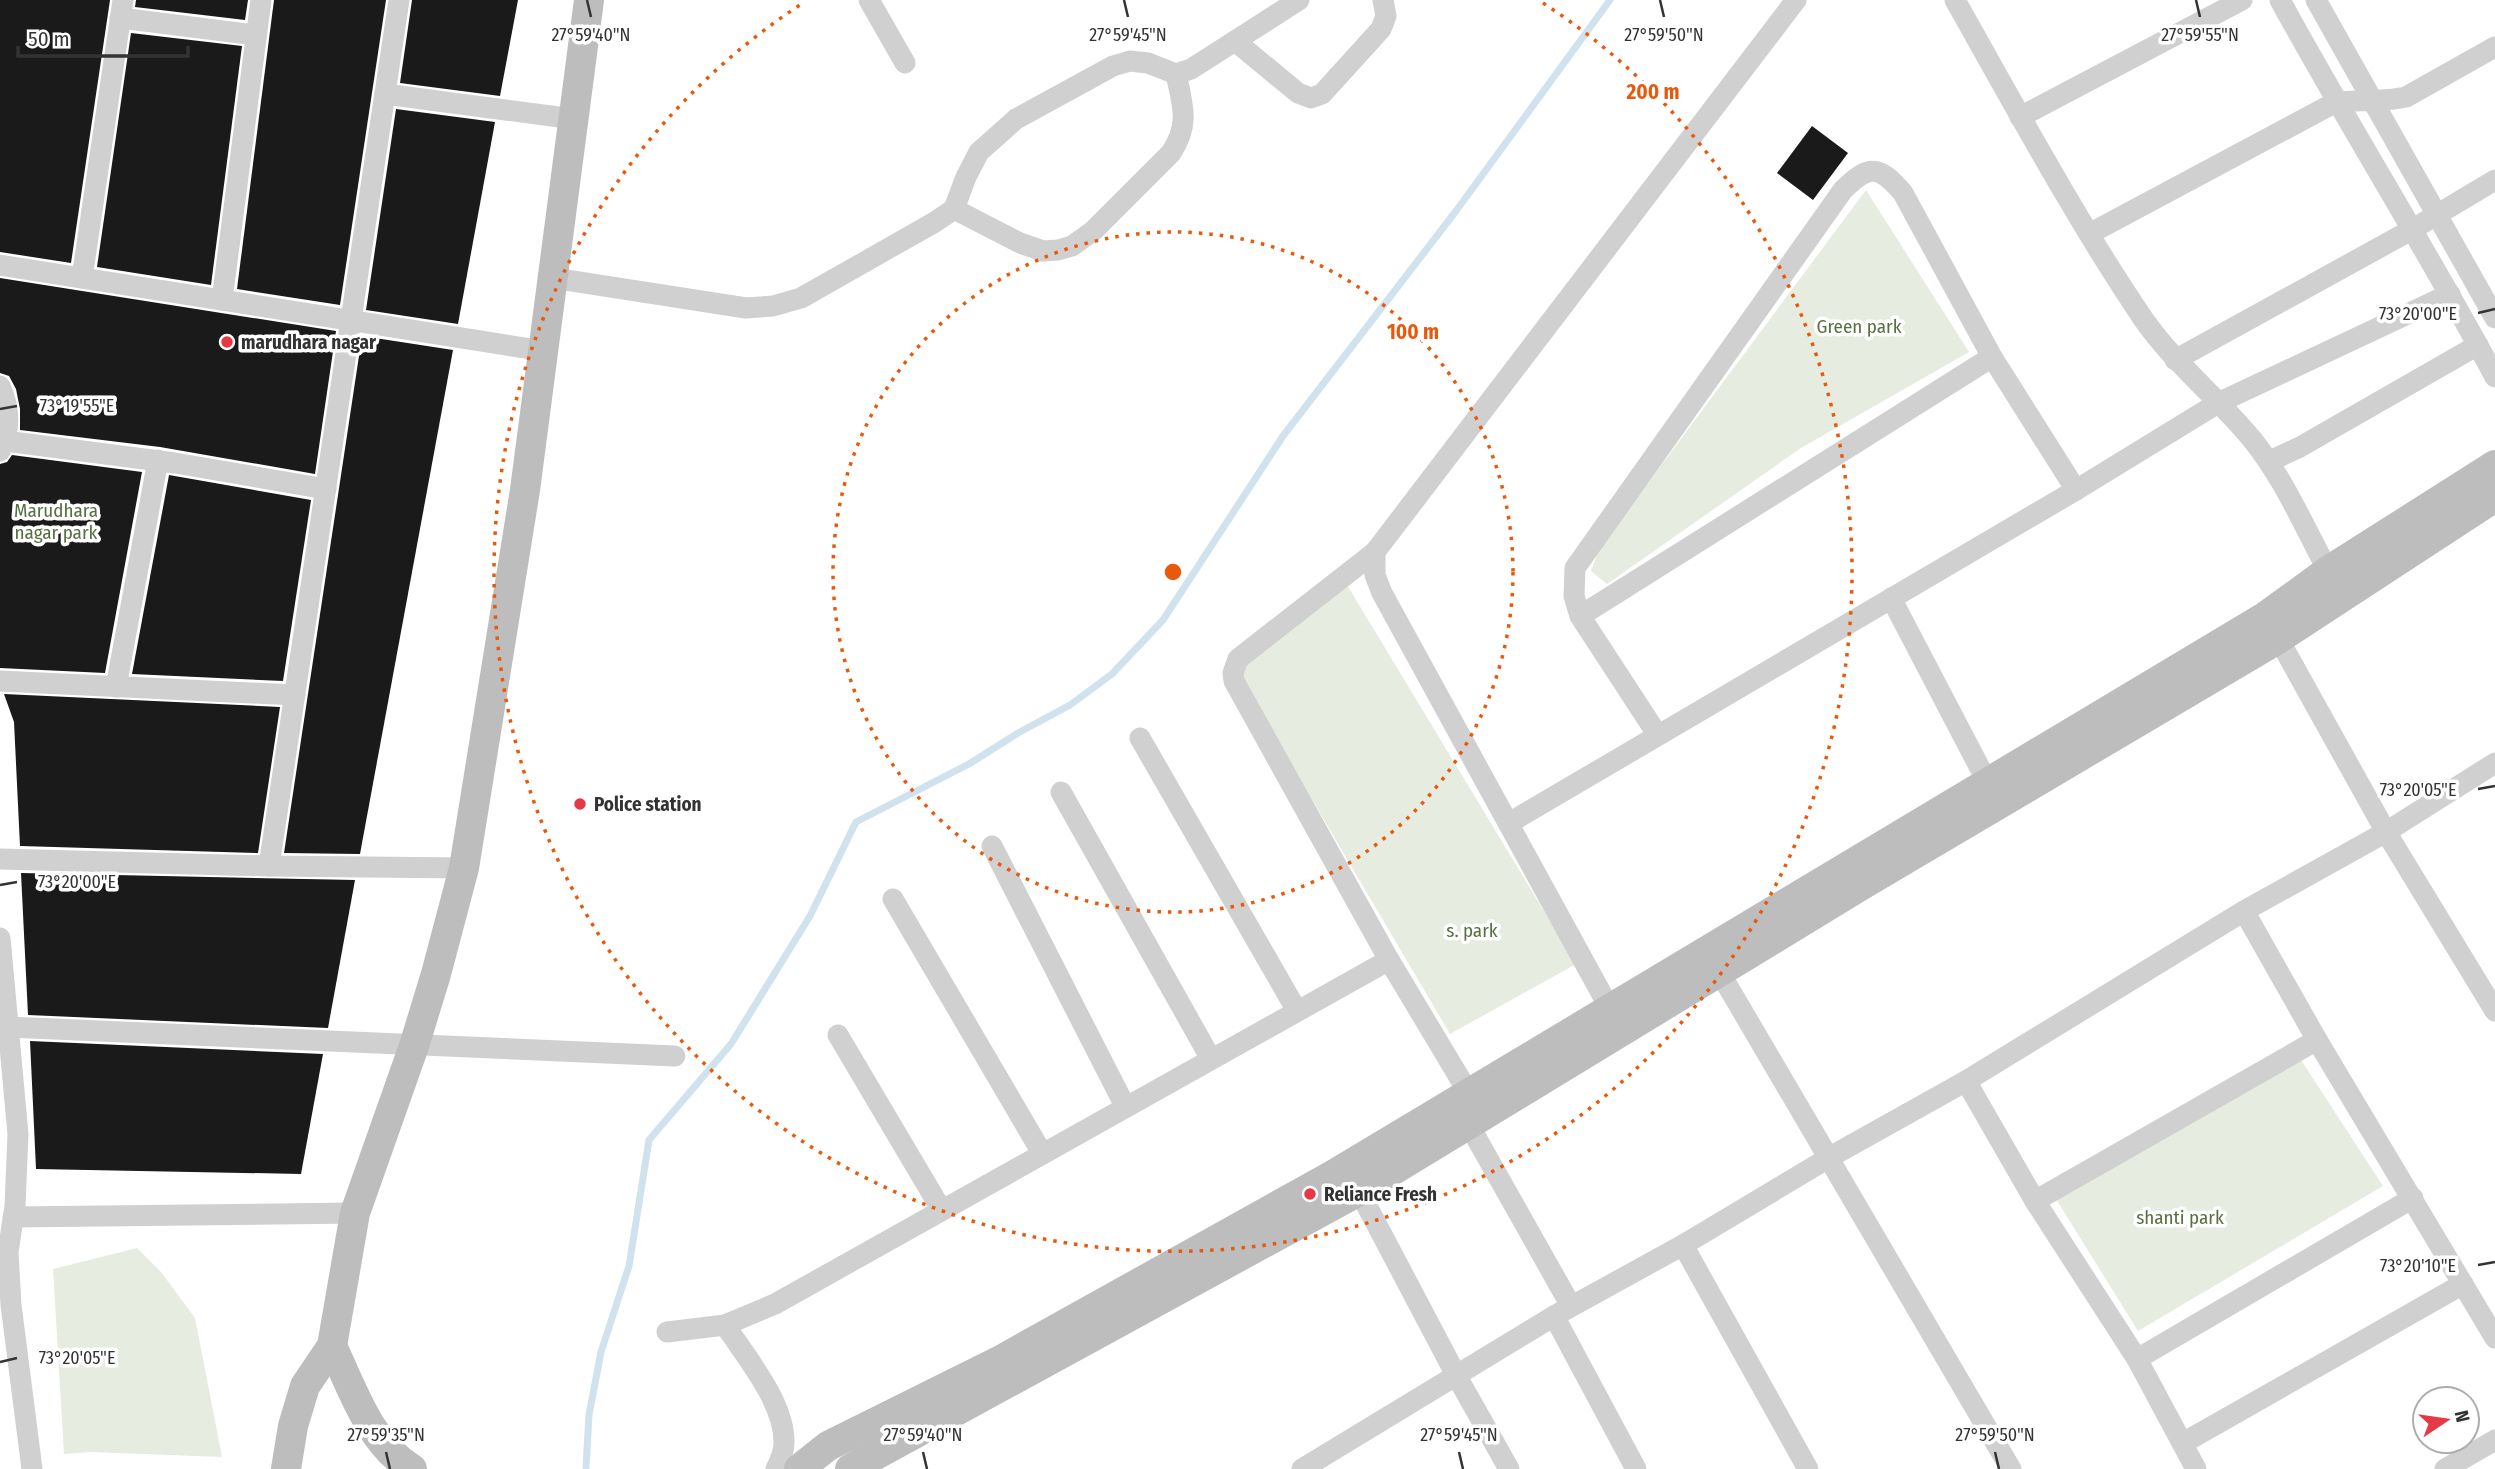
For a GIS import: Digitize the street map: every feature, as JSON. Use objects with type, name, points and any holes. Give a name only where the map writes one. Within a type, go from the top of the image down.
[{"type":"street","points":[[222,300],[261,0]]},
{"type":"street","points":[[269,866],[399,0]]},
{"type":"street","points":[[286,1469],[293,1426],[305,1386],[332,1346],[355,1213],[414,1046],[464,868],[525,490],[589,0]]},
{"type":"street","points":[[870,0],[905,63]]},
{"type":"street","points":[[553,278],[746,308],[773,306],[802,298],[954,209],[979,152],[1016,118],[1113,66],[1130,61],[1148,63],[1176,74],[1191,69],[1299,0]]},
{"type":"street","points":[[1235,41],[1298,93],[1311,98],[1322,94],[1381,29],[1386,16],[1383,0]]},
{"type":"street","points":[[1468,1092],[1389,960],[1234,681],[1233,673],[1238,659],[1375,552],[1796,0]]},
{"type":"street","points":[[1955,0],[2089,234],[2145,321],[2175,360],[2249,435],[2270,461],[2328,571]]},
{"type":"street","points":[[2020,117],[2242,0]]},
{"type":"street","points":[[2280,0],[2495,377]]},
{"type":"street","points":[[2316,0],[2495,318]]},
{"type":"street","points":[[82,278],[121,9],[256,35]]},
{"type":"street","points":[[2089,234],[2336,102],[2406,97],[2495,47]]},
{"type":"street","points":[[954,209],[1020,243],[1043,251],[1072,246],[1093,231],[1177,144],[1182,133],[1184,109],[1176,74]]},
{"type":"street","points":[[385,94],[574,118]]},
{"type":"street","points":[[1657,734],[1580,615],[1574,596],[1575,568],[1843,190],[1859,174],[1875,171],[1890,178],[1903,193],[1992,357],[2076,490]]},
{"type":"street","points":[[2175,360],[2413,229],[2495,180]]},
{"type":"street","points":[[0,265],[544,351]]},
{"type":"street","points":[[1509,822],[2076,490],[2218,403],[2449,294]]},
{"type":"street","points":[[2270,461],[2300,447],[2478,345]]},
{"type":"street","points":[[1580,615],[1992,357]]},
{"type":"street","points":[[0,386],[10,412],[3,446],[158,460],[326,489]]},
{"type":"street","points":[[116,687],[158,460]]},
{"type":"street","points":[[2272,628],[2328,571],[2495,466]]},
{"type":"street","points":[[850,1469],[1359,1191],[1469,1125],[1616,1019],[1795,900],[1993,793],[2495,496]]},
{"type":"street","points":[[1375,552],[1375,575],[1382,593],[1616,1019]]},
{"type":"street","points":[[1891,598],[1993,793]]},
{"type":"street","points":[[2272,628],[2386,832],[2495,1011]]},
{"type":"street","points":[[0,681],[295,695]]},
{"type":"street","points":[[1140,738],[1297,1010]]},
{"type":"street","points":[[1309,1468],[1562,1311],[1683,1245],[1830,1157],[1966,1081],[2244,911],[2386,832],[2495,762]]},
{"type":"street","points":[[1061,792],[1211,1059]]},
{"type":"street","points":[[799,1469],[828,1446],[999,1361],[1307,1189],[1468,1092],[1616,1019],[1720,973],[1862,885],[1993,793]]},
{"type":"street","points":[[992,846],[1125,1107]]},
{"type":"street","points":[[0,859],[464,868]]},
{"type":"street","points":[[893,899],[1042,1153]]},
{"type":"street","points":[[2244,911],[2317,1040],[2495,1338]]},
{"type":"street","points":[[0,938],[7,1027],[13,1217],[5,1305],[32,1469]]},
{"type":"street","points":[[667,1332],[725,1325],[775,1304],[1389,960]]},
{"type":"street","points":[[1720,973],[2011,1469]]},
{"type":"street","points":[[7,1027],[675,1056]]},
{"type":"street","points":[[838,1035],[941,1209]]},
{"type":"street","points":[[2035,1201],[2317,1040]]},
{"type":"street","points":[[1966,1081],[2035,1201],[2137,1359],[2196,1469]]},
{"type":"street","points":[[1469,1125],[1562,1311],[1636,1469]]},
{"type":"street","points":[[1359,1191],[1509,1469]]},
{"type":"street","points":[[2137,1359],[2413,1198]]},
{"type":"street","points":[[13,1217],[355,1213]]},
{"type":"street","points":[[1683,1245],[1808,1469]]},
{"type":"street","points":[[2183,1443],[2463,1284]]},
{"type":"street","points":[[725,1325],[771,1395],[784,1443],[776,1469]]},
{"type":"street","points":[[332,1346],[363,1412],[386,1448],[412,1469]]},
{"type":"street","points":[[2445,1469],[2495,1440]]},
{"type":"green space","name":"Green park","points":[[1866,190],[1969,352],[1801,448],[1607,584],[1591,571],[1599,549]]},
{"type":"green space","name":"s. park","points":[[1344,580],[1576,964],[1450,1034],[1227,655]]},
{"type":"green space","name":"shanti park","points":[[2301,1060],[2383,1186],[2138,1331],[2056,1199]]},
{"type":"green space","points":[[137,1248],[161,1272],[195,1318],[222,1457],[91,1452],[64,1454],[53,1269]]},
{"type":"building","points":[[0,0],[110,0],[71,263],[0,252]]},
{"type":"building","points":[[136,0],[248,0],[245,20],[135,7]]},
{"type":"building","points":[[274,0],[386,0],[340,305],[237,289]]},
{"type":"building","points":[[412,0],[518,0],[500,96],[400,83]]},
{"type":"building","points":[[131,33],[242,46],[211,285],[97,267]]},
{"type":"building","points":[[396,109],[495,122],[458,324],[366,310]]},
{"type":"building","points":[[1812,126],[1848,153],[1813,200],[1777,173]]},
{"type":"building","points":[[0,278],[336,331],[315,474],[160,447],[20,430],[16,389],[9,376],[0,373]]},
{"type":"building","points":[[362,336],[453,350],[360,854],[284,853]]},
{"type":"building","name":"Marudhara nagar park","points":[[12,455],[142,472],[105,673],[0,668],[0,464],[7,462]]},
{"type":"building","points":[[169,475],[311,500],[283,681],[132,674]]},
{"type":"building","points":[[4,694],[280,707],[258,853],[20,846],[14,722]]},
{"type":"building","points":[[21,873],[355,880],[328,1028],[28,1015]]},
{"type":"building","points":[[30,1041],[323,1054],[301,1174],[36,1169]]},
{"type":"waterway","points":[[586,1467],[589,1415],[601,1352],[629,1266],[649,1140],[731,1044],[810,916],[856,822],[969,764],[1070,705],[1112,674],[1163,620],[1283,436],[1456,211],[1610,0]]},
{"type":"place","name":"marudhara nagar","points":[[227,342]]},
{"type":"place","name":"Police station","points":[[580,804]]},
{"type":"place","name":"Reliance Fresh","points":[[1310,1194]]}]
